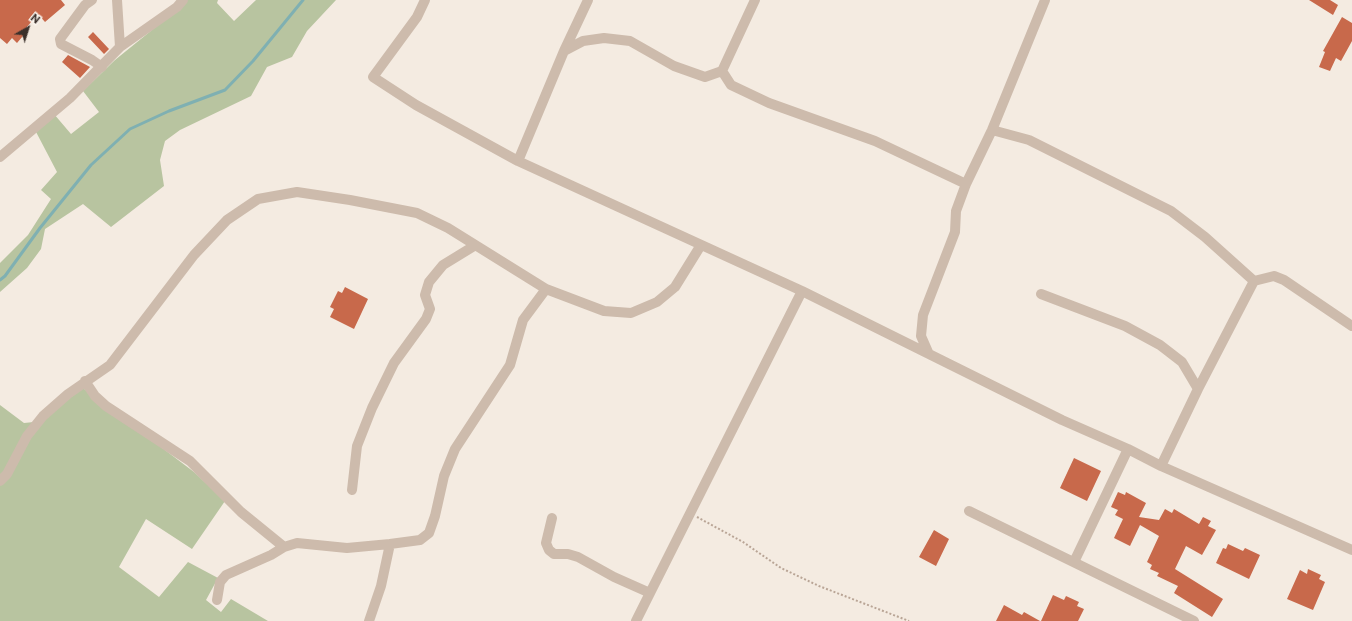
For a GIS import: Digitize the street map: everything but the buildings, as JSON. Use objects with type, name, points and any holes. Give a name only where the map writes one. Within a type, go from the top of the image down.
[{"type":"street","points":[[92,0],[85,5],[60,39],[61,44],[92,60],[102,67]]},
{"type":"street","points":[[117,0],[120,47]]},
{"type":"street","points":[[0,157],[70,98],[120,47],[177,7],[183,0]]},
{"type":"street","points":[[425,0],[417,17],[374,77],[416,105],[518,161],[802,291],[928,352],[1062,420],[1128,449],[1161,466],[1352,550]]},
{"type":"street","points":[[518,161],[564,51],[588,0]]},
{"type":"street","points":[[564,51],[583,41],[611,38],[630,41],[674,66],[705,77],[722,71],[755,0]]},
{"type":"street","points":[[928,352],[921,336],[923,315],[955,232],[956,211],[966,184],[992,130],[1045,0]]},
{"type":"street","points":[[722,71],[730,85],[769,103],[875,141],[966,184]]},
{"type":"street","points":[[992,130],[1029,140],[1171,211],[1205,237],[1254,281]]},
{"type":"street","points":[[0,481],[7,474],[27,436],[43,416],[85,381],[110,365],[194,255],[227,220],[258,199],[297,192],[417,214],[448,228],[474,246],[546,289],[604,311],[631,313],[657,302],[675,287],[701,245]]},
{"type":"street","points":[[352,490],[357,446],[372,408],[394,362],[426,319],[430,309],[425,295],[429,282],[443,265],[474,246]]},
{"type":"street","points":[[1161,466],[1198,389],[1254,281],[1274,276],[1284,280],[1352,326]]},
{"type":"street","points":[[218,600],[220,582],[226,575],[284,547],[297,543],[347,548],[390,544],[420,540],[429,533],[435,516],[444,476],[455,449],[510,365],[523,320],[546,289]]},
{"type":"street","points":[[636,621],[802,291]]},
{"type":"street","points":[[1041,294],[1125,326],[1160,345],[1182,362],[1198,389]]},
{"type":"street","points":[[85,381],[96,396],[106,406],[190,461],[241,512],[284,547]]},
{"type":"street","points":[[1074,562],[1128,449]]},
{"type":"street","points":[[969,511],[1074,562],[1175,616],[1194,621]]},
{"type":"street","points":[[552,518],[546,543],[549,550],[554,554],[568,554],[578,557],[614,577],[650,593]]},
{"type":"street","points":[[369,621],[381,586],[390,544]]},
{"type":"path","points":[[689,513],[742,542],[781,568],[819,586],[909,621]]},
{"type":"green space","points":[[185,0],[218,0],[217,3],[234,21],[256,0],[336,0],[307,31],[292,57],[267,67],[251,96],[180,130],[165,141],[160,160],[164,186],[111,227],[83,204],[45,229],[41,249],[27,268],[0,292],[0,263],[28,235],[51,199],[41,190],[57,172],[35,130],[54,114],[71,134],[99,112],[83,91],[115,60],[168,17]]},
{"type":"green space","points":[[83,388],[194,472],[225,501],[192,549],[146,519],[119,567],[159,597],[188,562],[218,578],[206,600],[221,612],[231,599],[268,621],[0,621],[0,405],[24,423],[44,421],[66,400]]},
{"type":"waterway","points":[[0,280],[5,276],[40,228],[91,165],[130,129],[169,111],[225,90],[253,61],[303,0]]}]
